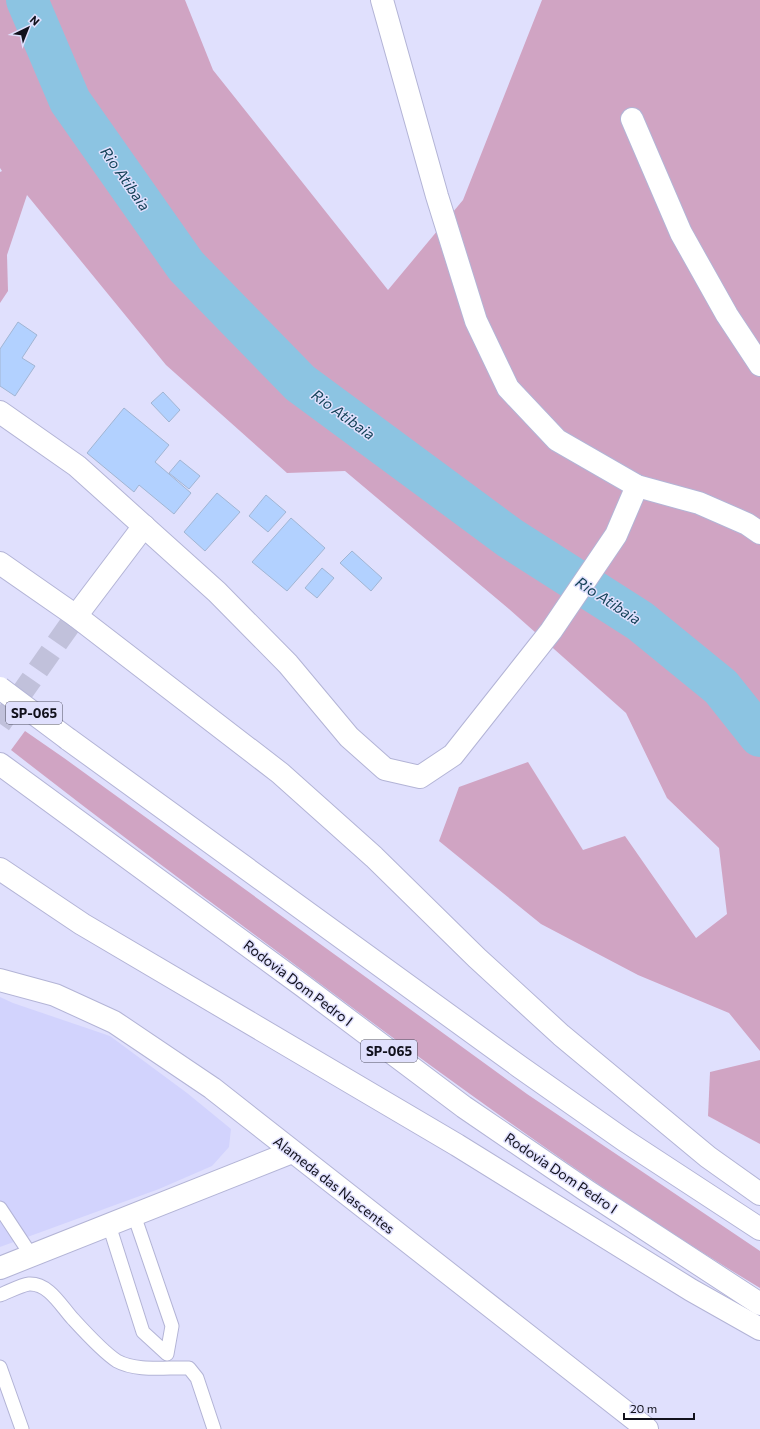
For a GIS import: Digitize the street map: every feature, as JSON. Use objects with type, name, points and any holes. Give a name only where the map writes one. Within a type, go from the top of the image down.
[{"type":"main road","points":[[382,0],[437,196],[476,321],[508,388],[557,440],[637,486],[699,503],[747,524],[760,533]]},
{"type":"main road","points":[[632,119],[681,232],[727,315],[760,366]]},
{"type":"main road","points":[[0,412],[77,466],[217,592],[288,664],[349,737],[386,769],[420,777],[453,755],[551,631],[616,535],[637,486]]},
{"type":"main road","points":[[76,616],[144,526]]},
{"type":"main road","points":[[0,563],[76,616],[280,773],[374,857],[477,958],[561,1035],[708,1157],[760,1194]]},
{"type":"main road","name":"SP-065","points":[[0,688],[520,1067],[624,1140],[760,1229]]},
{"type":"main road","name":"Rodovia Dom Pedro I","points":[[0,764],[303,986],[464,1107],[594,1196],[760,1304]]},
{"type":"main road","points":[[0,869],[82,924],[457,1145],[691,1290],[760,1329]]},
{"type":"main road","name":"Alameda das Nascentes","points":[[0,980],[55,995],[114,1022],[212,1088],[647,1429]]},
{"type":"main road","points":[[0,1268],[292,1152]]},
{"type":"lane","points":[[0,1208],[31,1255]]},
{"type":"lane","points":[[134,1215],[172,1326],[167,1354],[171,1367]]},
{"type":"lane","points":[[109,1225],[144,1332],[167,1354]]},
{"type":"lane","points":[[0,1295],[28,1284],[39,1286],[47,1290],[83,1329],[108,1354],[118,1361],[130,1366],[153,1369],[171,1367],[189,1368],[194,1372],[197,1378],[214,1429]]},
{"type":"lane","points":[[0,1367],[22,1429]]},
{"type":"shaded area","points":[[0,0],[185,0],[213,70],[388,290],[463,200],[542,0],[760,0],[760,1051],[729,1013],[638,975],[541,924],[439,841],[459,787],[528,762],[583,850],[625,836],[696,938],[727,914],[719,848],[667,798],[626,713],[509,609],[345,471],[287,473],[166,365],[27,195],[7,255],[8,291],[0,303],[0,172],[2,171],[0,168]]},
{"type":"shaded area","points":[[25,731],[527,1094],[760,1251],[760,1288],[703,1253],[590,1179],[372,1022],[125,838],[11,750]]},
{"type":"shaded area","points":[[0,997],[13,1003],[110,1036],[187,1093],[231,1129],[229,1147],[212,1166],[159,1189],[0,1247]]},
{"type":"shaded area","points":[[760,1060],[760,1144],[708,1116],[710,1072]]},
{"type":"building","points":[[18,322],[37,335],[22,358],[35,366],[15,396],[0,386],[0,349]]},
{"type":"building","points":[[163,392],[180,410],[169,422],[151,403]]},
{"type":"building","points":[[124,408],[169,445],[155,462],[191,493],[174,514],[139,485],[134,492],[87,453]]},
{"type":"building","points":[[180,460],[200,476],[189,489],[169,473]]},
{"type":"building","points":[[217,493],[240,512],[205,551],[184,532]]},
{"type":"building","points":[[266,495],[286,512],[268,532],[249,516]]},
{"type":"building","points":[[291,518],[325,548],[287,591],[252,562]]},
{"type":"building","points":[[352,551],[382,578],[371,591],[340,563]]},
{"type":"building","points":[[322,568],[334,578],[317,598],[305,588]]},
{"type":"waterway","name":"Rio Atibaia","points":[[27,0],[70,101],[186,266],[300,383],[510,538],[640,621],[721,687],[760,736]]},
{"type":"tunnel","points":[[0,724],[76,616]]}]
